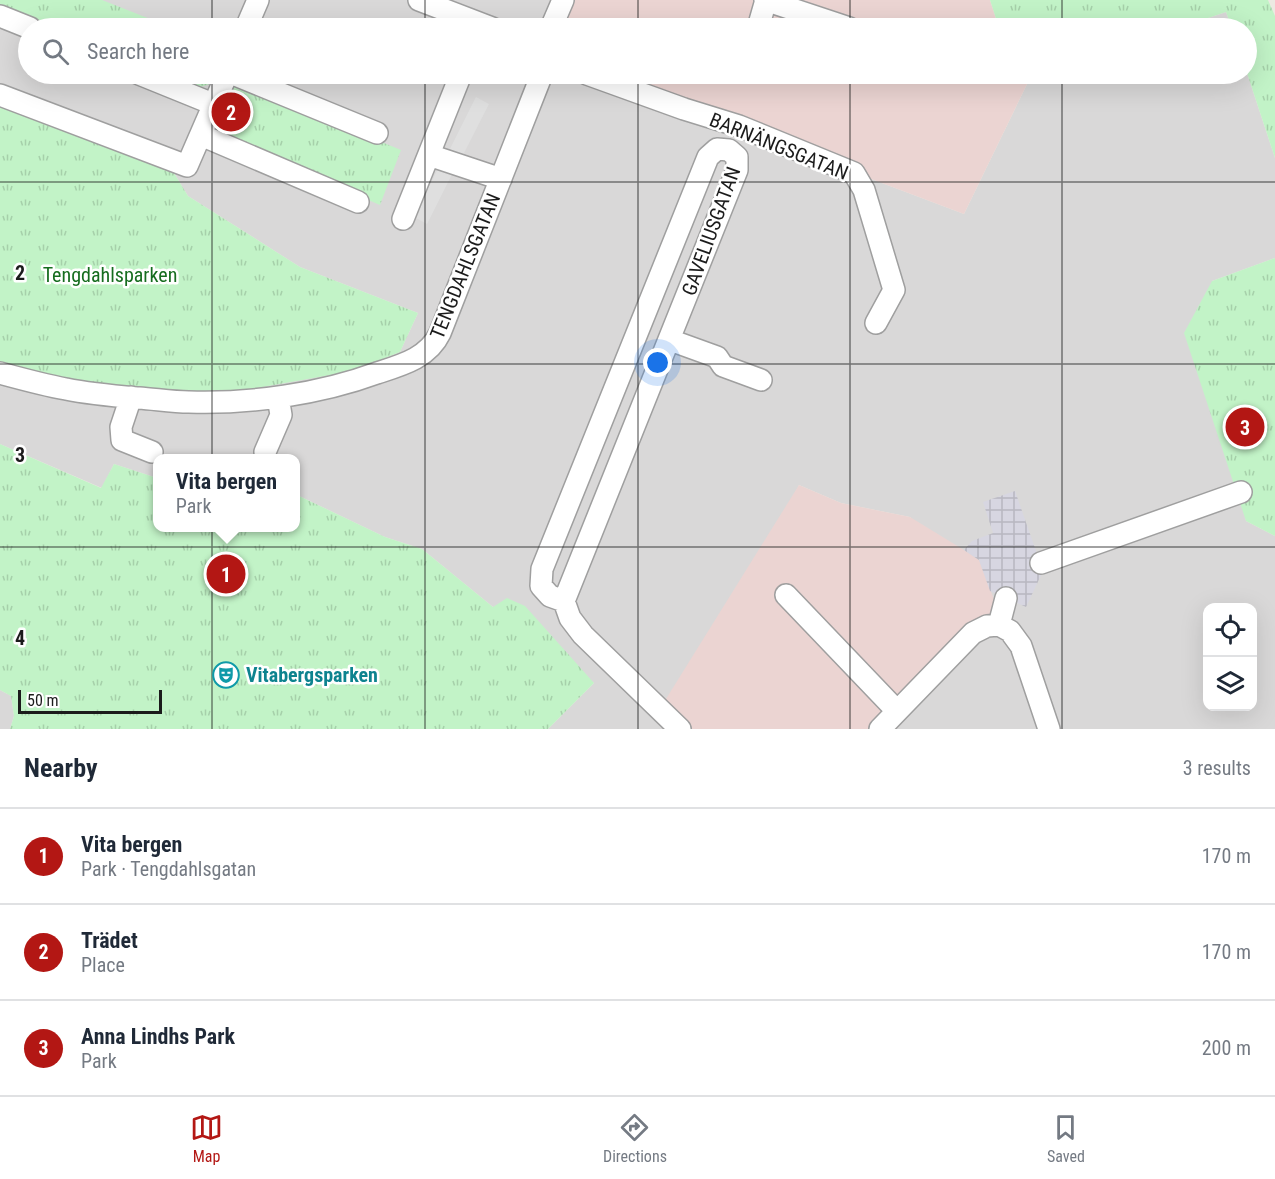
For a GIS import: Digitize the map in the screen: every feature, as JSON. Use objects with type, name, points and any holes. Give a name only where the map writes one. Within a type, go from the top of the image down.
[{"type":"street","points":[[250,18],[258,0]]},
{"type":"street","points":[[420,0],[466,18]]},
{"type":"street","points":[[555,18],[563,0]]},
{"type":"street","points":[[761,18],[766,0],[819,18]]},
{"type":"street","points":[[0,16],[18,23]]},
{"type":"street","points":[[164,84],[213,104]]},
{"type":"street","points":[[0,95],[187,166],[222,84]]},
{"type":"street","points":[[257,84],[377,133]]},
{"type":"street","points":[[403,219],[457,84]]},
{"type":"street","name":"TENGDAHLSGATAN","points":[[0,373],[66,389],[106,395],[189,402],[233,401],[278,397],[319,389],[361,379],[412,361],[435,343],[538,84]]},
{"type":"street","name":"BARNÄNGSGATAN","points":[[613,84],[684,110],[739,126],[854,172],[864,190],[894,290],[876,324]]},
{"type":"street","points":[[201,135],[358,202]]},
{"type":"street","name":"GAVELIUSGATAN","points":[[717,149],[729,150],[737,157],[737,170],[670,340],[564,601],[550,596],[541,586],[542,569],[708,157],[717,149]]},
{"type":"street","points":[[429,155],[501,179]]},
{"type":"street","points":[[670,340],[717,357],[723,366],[761,380]]},
{"type":"street","points":[[617,386],[646,399]]},
{"type":"street","points":[[131,397],[121,428],[122,440],[152,452]]},
{"type":"street","points":[[265,452],[281,415],[278,397]]},
{"type":"street","points":[[1041,563],[1241,492]]},
{"type":"street","points":[[786,596],[897,711]]},
{"type":"street","points":[[999,625],[1006,598]]},
{"type":"street","points":[[564,601],[570,618],[583,635],[680,729]]},
{"type":"street","points":[[880,729],[973,633],[987,626],[999,625],[1010,632],[1021,646],[1048,729]]},
{"type":"shaded area","points":[[0,0],[564,0],[557,18],[18,18],[18,84],[620,84],[964,214],[1027,84],[1251,84],[1275,158],[1275,258],[1212,281],[1246,521],[1275,536],[1275,729],[884,729],[998,610],[990,591],[910,517],[841,503],[799,485],[684,729],[548,729],[594,683],[493,607],[422,549],[385,537],[300,496],[300,454],[153,454],[153,477],[114,464],[102,488],[0,444],[0,363],[353,371],[400,352],[418,313],[300,267],[188,196],[174,173],[0,103]]},
{"type":"shaded area","points":[[564,0],[990,0],[996,18],[557,18]]},
{"type":"shaded area","points":[[1226,12],[1228,18],[1208,18]]},
{"type":"shaded area","points":[[620,84],[1027,84],[964,214]]},
{"type":"shaded area","points":[[476,97],[489,104],[463,155],[450,149]]},
{"type":"shaded area","points":[[440,165],[453,172],[427,224],[414,217]]},
{"type":"shaded area","points":[[799,485],[841,503],[910,517],[964,550],[979,560],[998,610],[884,729],[684,729],[661,707]]},
{"type":"shaded area","points":[[1015,491],[1043,571],[1026,607],[990,591],[979,560],[964,550],[972,541],[993,533],[983,502]]},
{"type":"shaded area","points":[[0,690],[11,696],[14,716],[10,729],[0,729]]},
{"type":"green space","points":[[0,0],[102,0],[148,18],[22,18],[0,9]]},
{"type":"green space","points":[[990,0],[1268,0],[1275,16],[1275,158],[1251,84],[1257,84],[1257,18],[1228,18],[1226,12],[1208,18],[996,18]]},
{"type":"green space","points":[[182,84],[210,84],[194,89]]},
{"type":"green space","points":[[241,84],[401,150],[380,205],[216,135],[212,126],[229,88]]},
{"type":"green space","name":"Tengdahlsparken","points":[[0,103],[174,173],[188,196],[300,267],[418,313],[400,352],[353,371],[229,393],[158,392],[67,382],[0,363]]},
{"type":"green space","points":[[1275,258],[1275,536],[1246,521],[1184,333],[1212,281]]},
{"type":"green space","points":[[0,444],[101,488],[114,464],[153,477],[153,532],[300,532],[300,496],[385,537],[422,549],[493,607],[507,598],[525,606],[594,683],[548,729],[10,729],[14,716],[11,696],[0,690]]},
{"type":"place","name":"Trädet","points":[[231,112]]},
{"type":"place","name":"Anna Lindhs Park","points":[[1245,427]]},
{"type":"place","name":"Vita bergen","points":[[226,574]]},
{"type":"place","name":"Vitabergsparken","points":[[226,675]]}]
